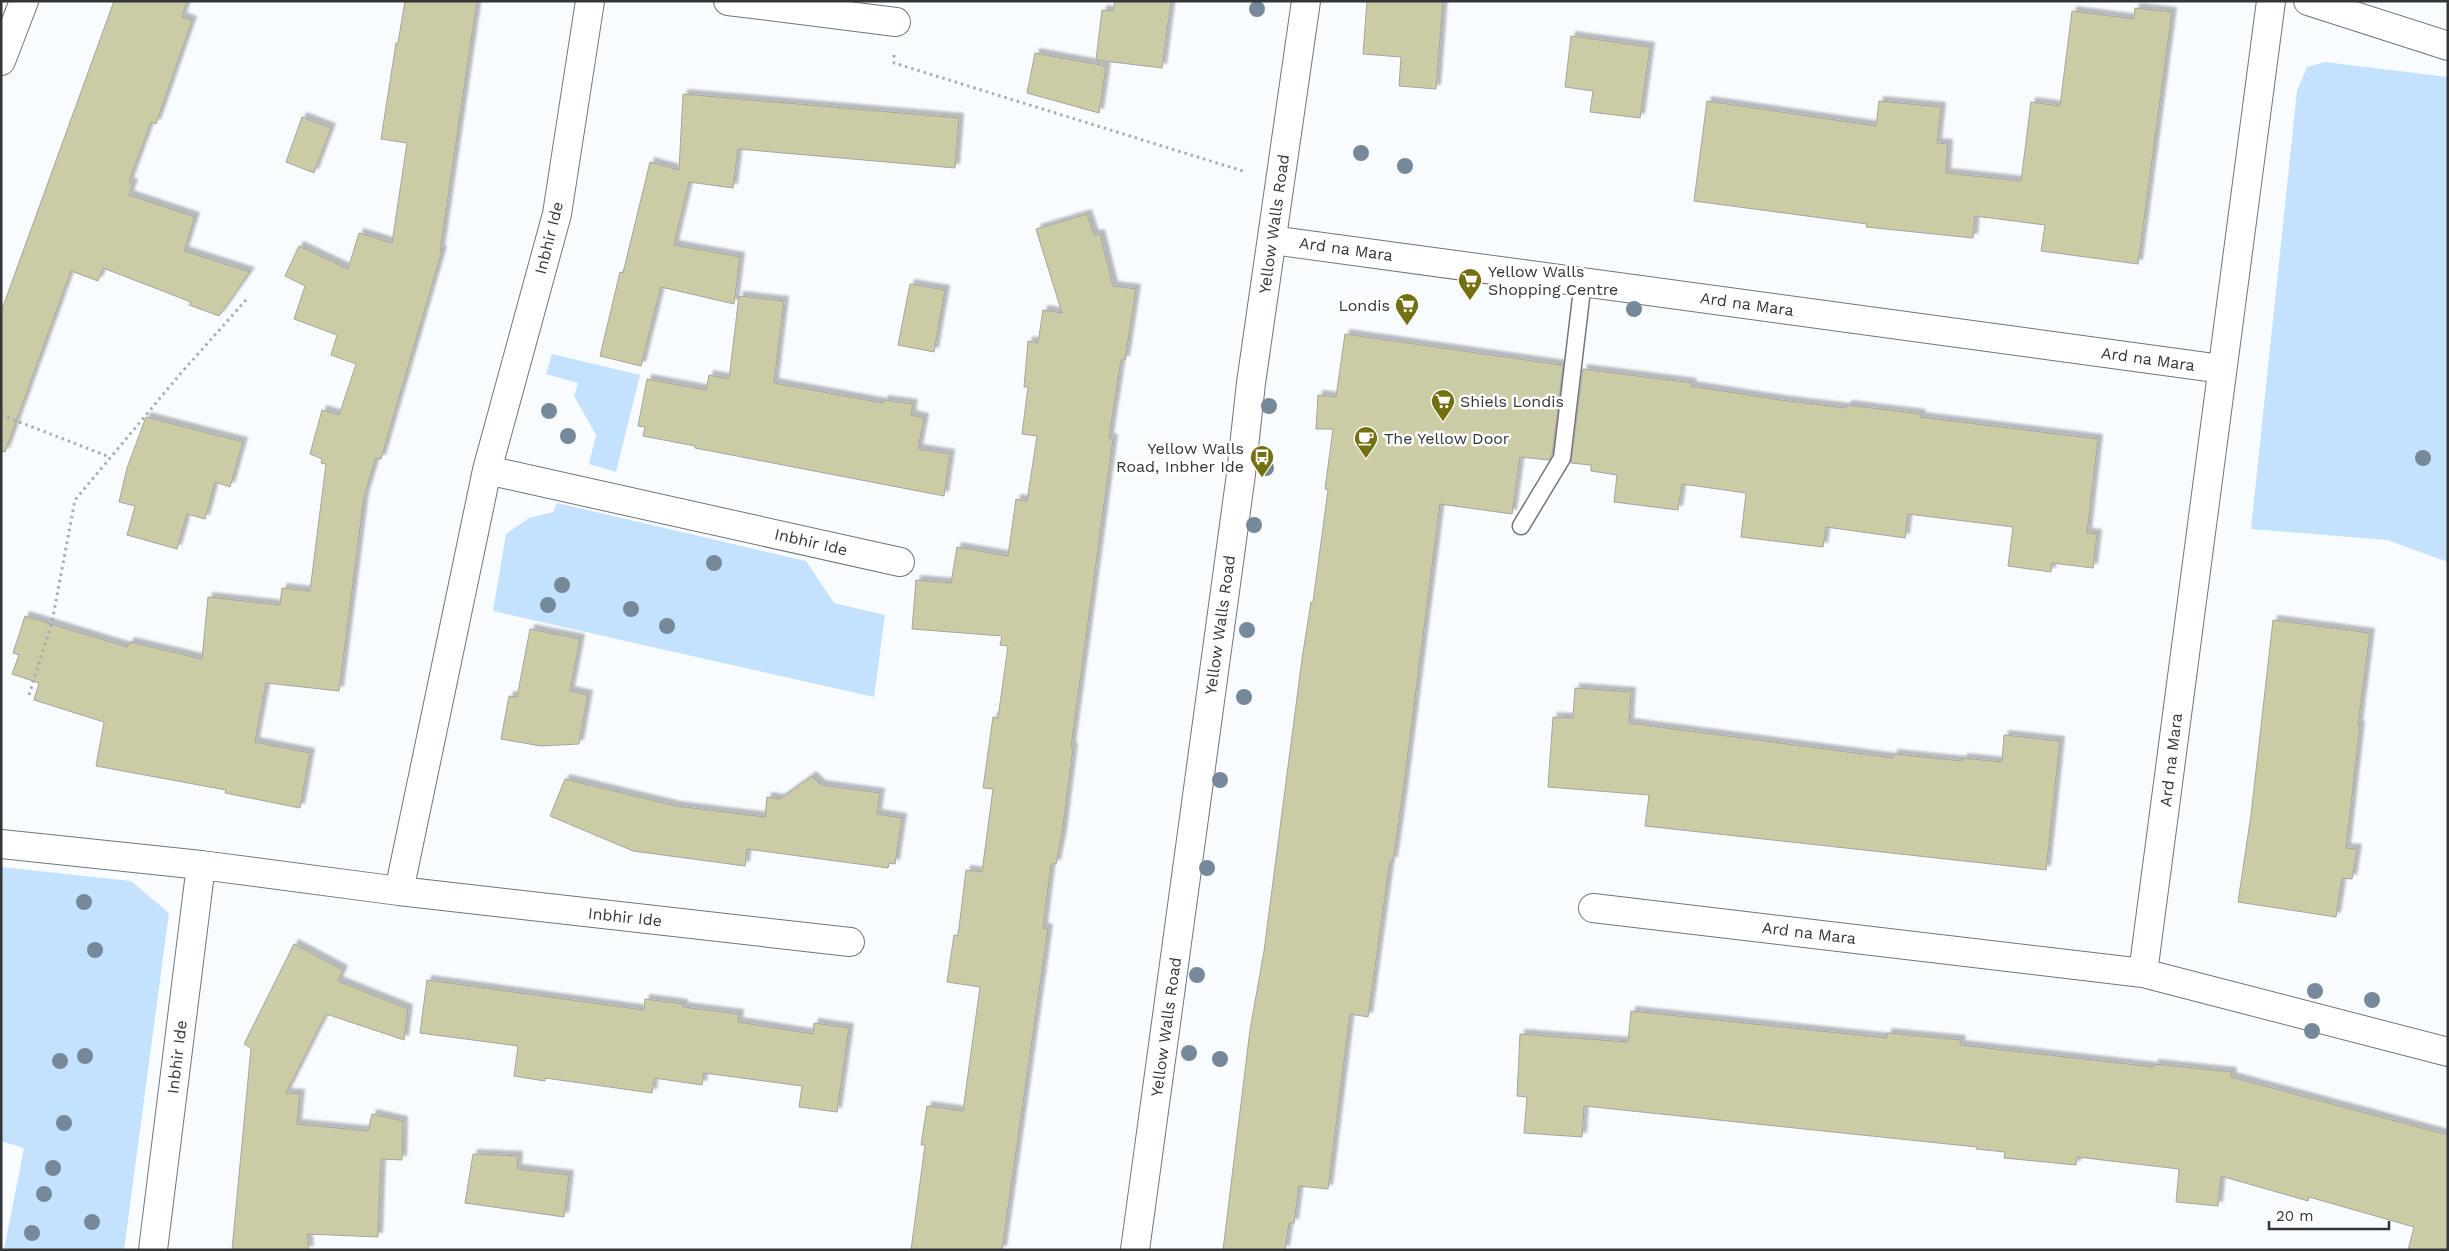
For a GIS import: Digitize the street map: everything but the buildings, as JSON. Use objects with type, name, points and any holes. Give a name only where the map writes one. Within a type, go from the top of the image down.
[{"type":"street","points":[[1,61],[24,1]]},
{"type":"street","name":"Inbhir Ide","points":[[400,891],[487,470],[556,214],[590,1]]},
{"type":"street","points":[[728,1],[896,22]]},
{"type":"street","name":"Yellow Walls Road","points":[[1135,1250],[1241,474],[1251,383],[1306,1]]},
{"type":"street","name":"Ard na Mara","points":[[2143,973],[2271,1]]},
{"type":"street","points":[[2308,1],[2448,46]]},
{"type":"street","name":"Ard na Mara","points":[[1272,240],[2222,369]]},
{"type":"street","name":"Inbhir Ide","points":[[487,470],[900,562]]},
{"type":"street","name":"Inbhir Ide","points":[[1,844],[201,865],[400,891],[850,942]]},
{"type":"street","name":"Inbhir Ide","points":[[153,1250],[201,865]]},
{"type":"street","name":"Ard na Mara","points":[[1593,908],[2143,973],[2448,1052]]},
{"type":"lane","points":[[1521,526],[1562,458],[1583,282]]},
{"type":"path","points":[[896,22],[894,63],[1280,182]]},
{"type":"path","points":[[29,695],[52,622],[75,500],[246,300]]},
{"type":"path","points":[[1,415],[110,457]]},
{"type":"shaded area","points":[[2325,62],[2448,77],[2448,562],[2387,540],[2251,529],[2297,91],[2307,67]]},
{"type":"shaded area","points":[[552,354],[640,375],[616,472],[589,464],[596,435],[574,396],[578,383],[546,374]]},
{"type":"shaded area","points":[[557,503],[806,561],[834,603],[885,615],[874,697],[493,611],[506,534],[529,518],[553,512]]},
{"type":"shaded area","points":[[1,867],[131,881],[169,913],[124,1250],[4,1250],[24,1148],[1,1141]]},
{"type":"place","name":"Yellow Walls Shopping Centre","points":[[1470,301]]},
{"type":"place","name":"Londis","points":[[1407,326]]},
{"type":"place","name":"Shiels Londis","points":[[1443,422]]},
{"type":"place","name":"The Yellow Door","points":[[1366,459]]},
{"type":"place","name":"Yellow Walls Road, Inbher Ide","points":[[1262,478]]}]
